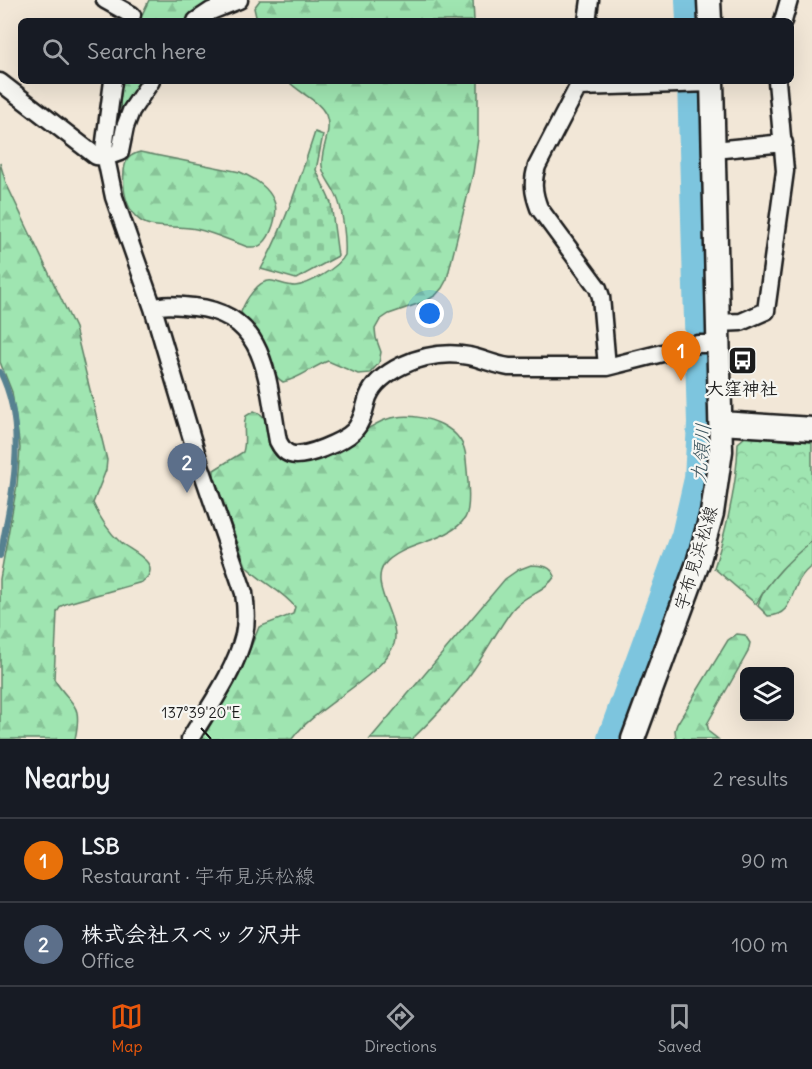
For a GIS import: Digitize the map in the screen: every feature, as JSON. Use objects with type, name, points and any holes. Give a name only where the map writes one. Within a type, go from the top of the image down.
[{"type":"main road","points":[[710,0],[710,18]]},
{"type":"main road","name":"宇布見浜松線","points":[[633,739],[705,541],[718,482],[722,423],[711,339],[714,150],[703,84]]},
{"type":"main road","points":[[722,423],[812,429]]},
{"type":"street","points":[[105,0],[131,18],[140,0]]},
{"type":"street","points":[[200,18],[238,0]]},
{"type":"street","points":[[587,18],[590,0]]},
{"type":"street","points":[[784,18],[789,0]]},
{"type":"street","points":[[0,82],[96,156],[106,157],[120,152],[131,111],[149,84]]},
{"type":"street","points":[[112,84],[106,123],[106,157],[114,197],[153,308],[198,459],[244,593],[246,613],[239,653],[190,739]]},
{"type":"street","points":[[579,84],[537,166],[533,180],[534,195],[539,208],[598,288],[601,297],[607,367]]},
{"type":"street","points":[[153,308],[162,305],[213,310],[232,318],[249,333],[262,360],[278,441],[283,450],[291,455],[301,455],[345,438],[361,421],[368,397],[375,384],[386,375],[416,360],[451,354],[468,356],[496,365],[607,367],[711,339],[766,311],[785,171],[777,84]]},
{"type":"street","points":[[714,150],[784,143]]},
{"type":"green space","points":[[149,0],[225,0],[194,18],[140,18]]},
{"type":"green space","points":[[260,0],[473,0],[474,18],[256,18],[254,8]]},
{"type":"green space","points":[[122,84],[144,84],[126,109],[121,109],[119,101]]},
{"type":"green space","points":[[478,84],[478,139],[473,173],[447,279],[436,295],[426,301],[389,314],[380,320],[375,329],[381,352],[379,363],[370,373],[358,374],[328,361],[283,382],[272,368],[262,340],[241,312],[249,297],[262,283],[272,281],[292,286],[301,285],[330,270],[345,255],[340,208],[322,166],[328,121],[319,105],[293,85]]},
{"type":"green space","points":[[315,132],[323,135],[316,170],[331,203],[338,256],[296,279],[261,269],[285,219]]},
{"type":"green space","points":[[140,152],[240,172],[256,180],[273,198],[276,209],[275,220],[265,241],[259,246],[248,247],[196,229],[155,226],[142,222],[131,211],[124,187],[127,161],[130,156]]},
{"type":"green space","points":[[0,163],[6,183],[75,328],[107,460],[106,470],[93,503],[112,534],[144,559],[150,569],[142,582],[68,603],[61,606],[57,612],[54,679],[77,711],[75,739],[0,739],[0,579],[17,485],[20,448],[12,392],[0,362]]},
{"type":"green space","points":[[254,411],[260,414],[267,423],[276,453],[288,462],[392,418],[419,417],[442,424],[459,438],[464,448],[469,498],[467,513],[458,526],[448,533],[402,551],[384,565],[380,573],[380,583],[395,635],[394,644],[377,668],[317,715],[292,739],[202,739],[239,676],[259,627],[293,614],[295,607],[246,566],[214,477],[214,470],[243,452],[246,416]]},
{"type":"green space","points":[[745,437],[812,442],[812,541],[781,570],[756,604],[714,568],[730,507],[736,475],[738,443]]},
{"type":"green space","points":[[812,541],[812,566],[804,573],[784,610],[768,616],[758,606],[766,586],[787,562]]},
{"type":"green space","points":[[531,565],[548,568],[555,576],[546,586],[523,600],[512,610],[479,662],[453,697],[412,739],[370,739],[505,579]]},
{"type":"green space","points":[[737,634],[745,635],[750,643],[748,652],[707,724],[709,732],[718,739],[676,739],[677,724],[728,640]]},
{"type":"waterway","name":"九領川","points":[[692,0],[693,18]]},
{"type":"waterway","name":"九領川","points":[[614,739],[688,536],[701,479],[704,423],[694,84]]},
{"type":"waterway","points":[[0,372],[9,394],[16,440],[9,510],[0,556]]},
{"type":"place","name":"大窪神社","points":[[742,360]]},
{"type":"place","name":"LSB","points":[[681,381]]},
{"type":"place","name":"株式会社スペック沢井","points":[[187,493]]}]
